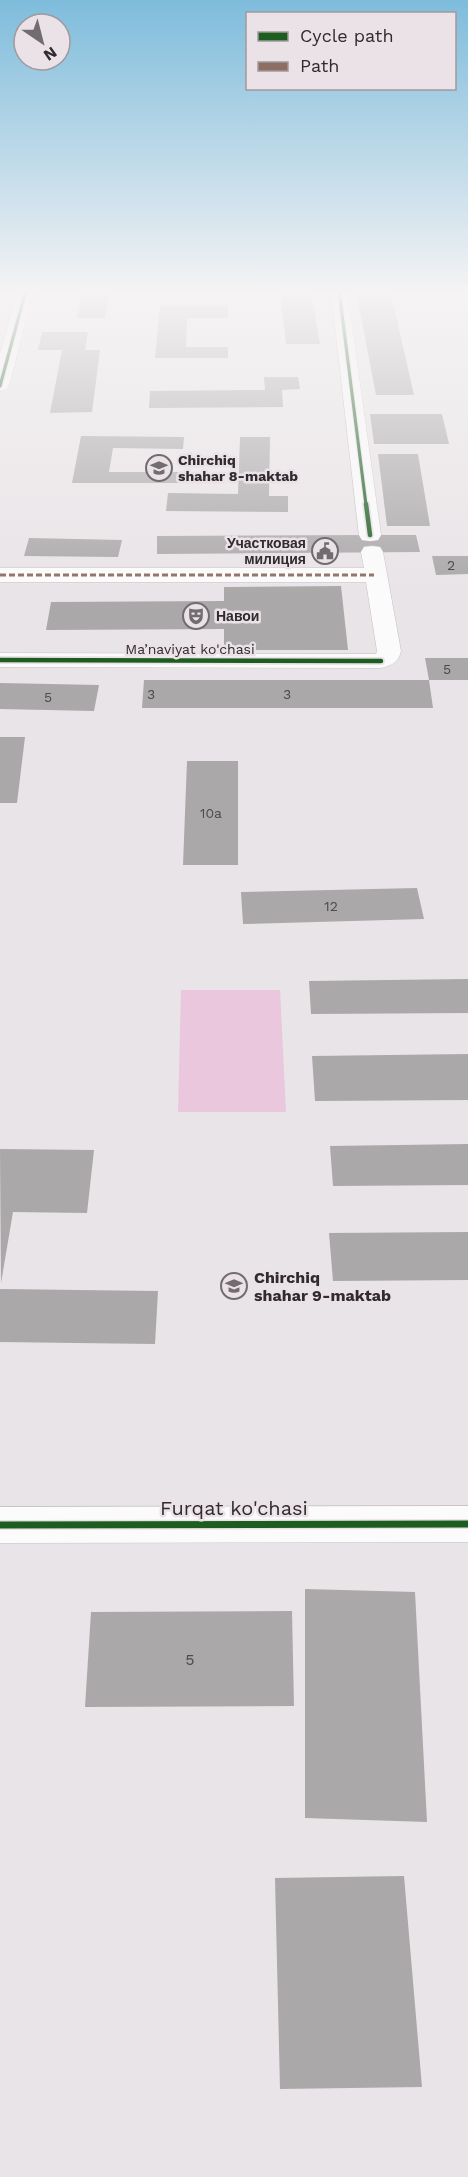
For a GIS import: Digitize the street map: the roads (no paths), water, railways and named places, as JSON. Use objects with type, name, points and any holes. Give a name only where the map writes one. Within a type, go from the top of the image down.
[{"type":"street","points":[[0,575],[372,554],[352,392]]},
{"type":"street","name":"Ma’naviyat ko'chasi","points":[[0,660],[381,661],[388,656],[389,651],[372,554]]},
{"type":"street","name":"Furqat ko'chasi","points":[[0,1525],[468,1524]]},
{"type":"place","name":"Chirchiq shahar 8-maktab","points":[[159,468]]},
{"type":"place","name":"Участковая милиция","points":[[325,551]]},
{"type":"place","name":"Навои","points":[[196,616]]},
{"type":"place","name":"Chirchiq shahar 9-maktab","points":[[234,1286]]}]
